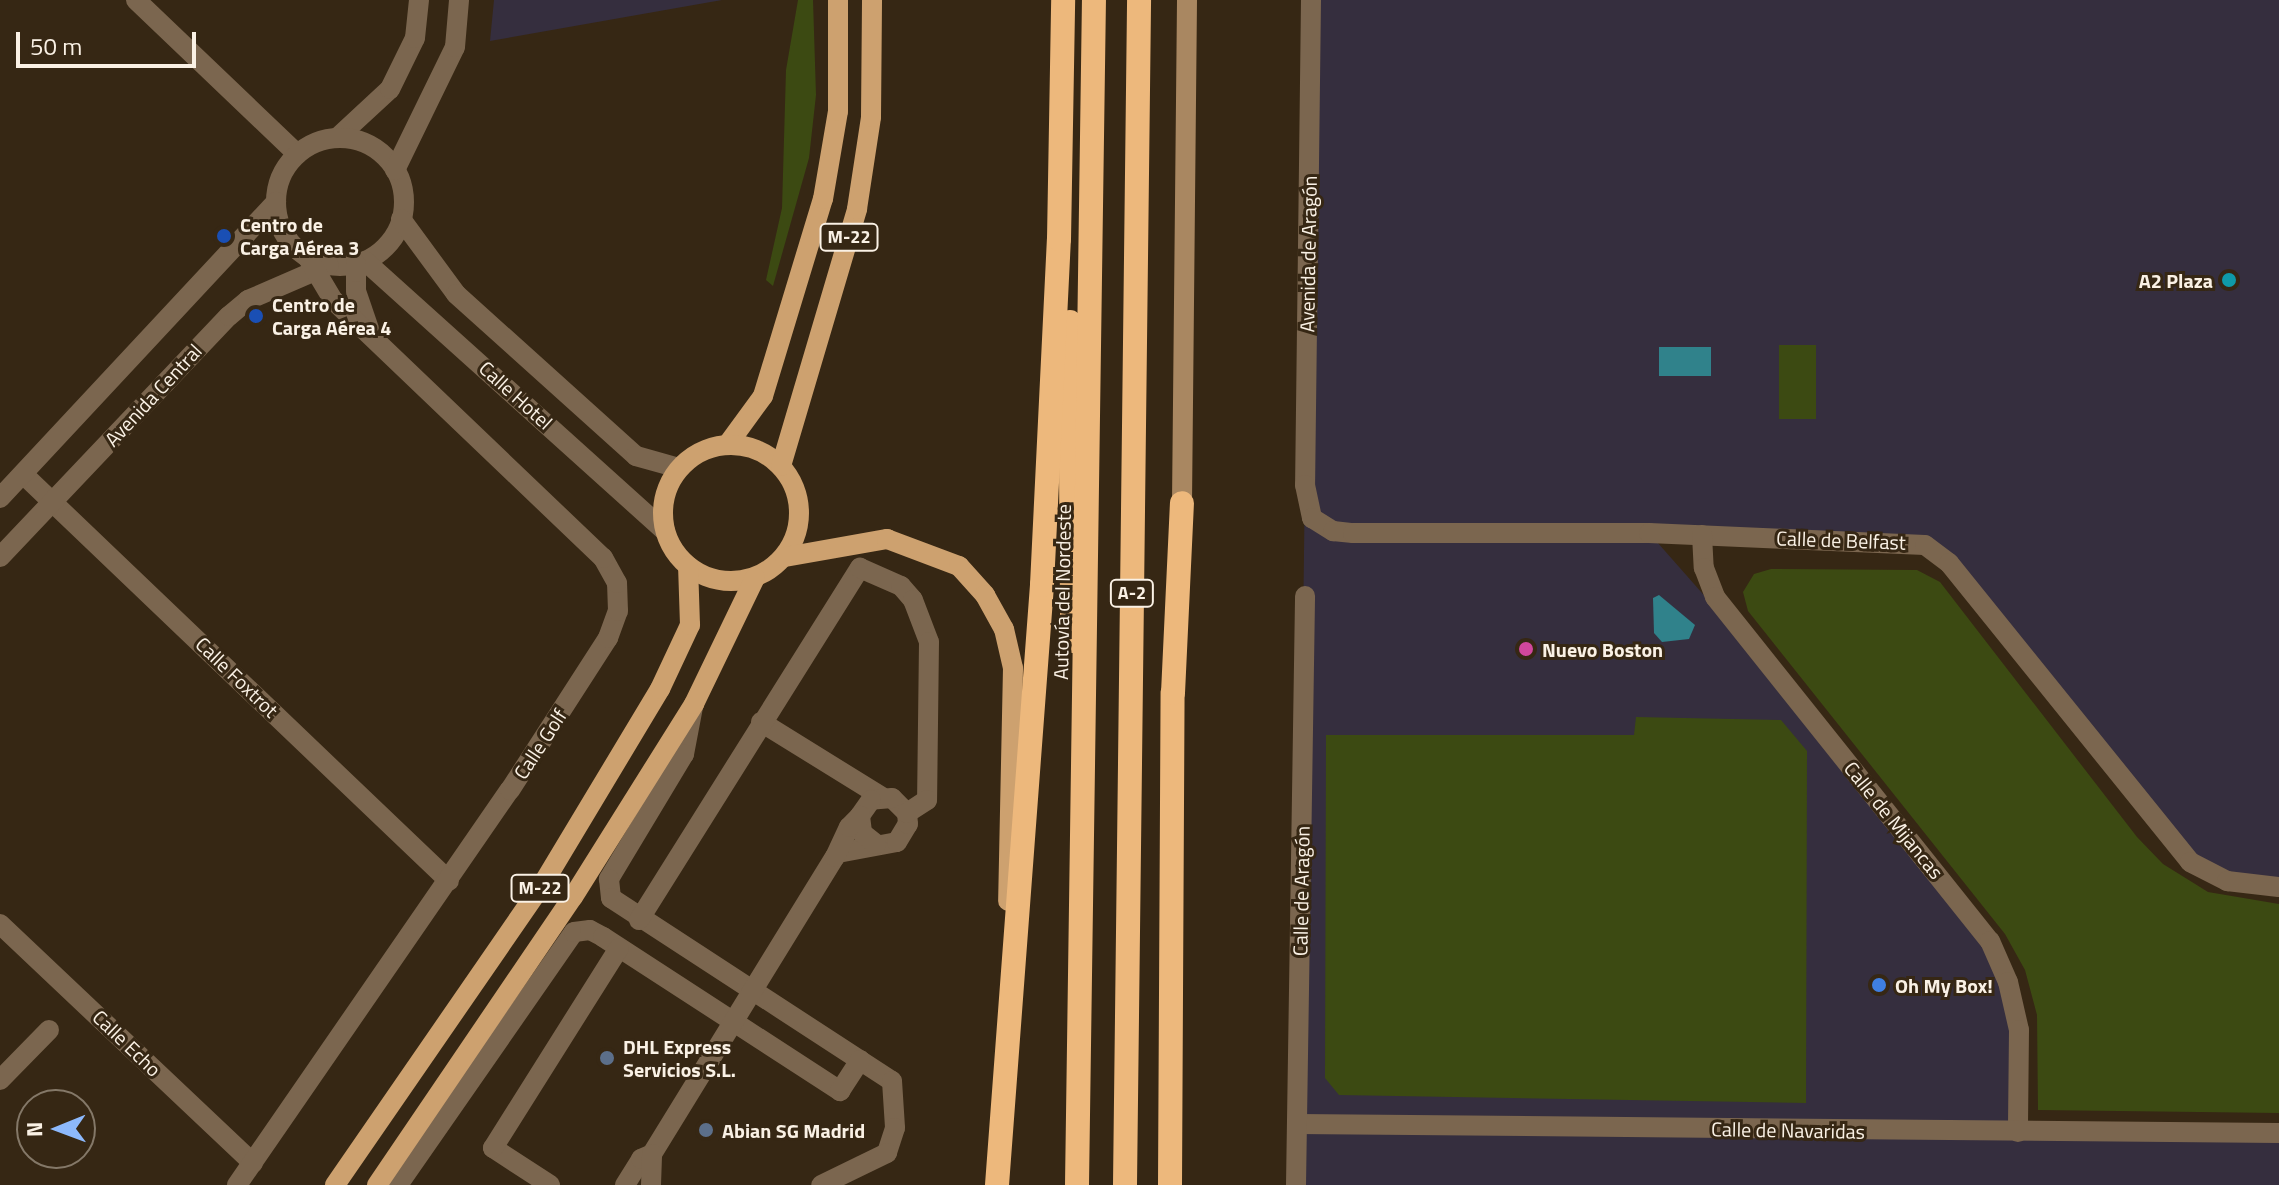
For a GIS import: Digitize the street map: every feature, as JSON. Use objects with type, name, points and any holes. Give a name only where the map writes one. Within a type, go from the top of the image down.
[{"type":"highway","points":[[997,1185],[1009,977],[1042,585],[1059,239],[1063,0]]},
{"type":"highway","points":[[1074,0],[1068,555],[1070,633],[1085,681]]},
{"type":"highway","name":"Autovía del Nordeste","points":[[1077,1185],[1094,0]]},
{"type":"highway","name":"A-2","points":[[1125,1185],[1139,0]]},
{"type":"highway","points":[[1170,1185],[1173,693],[1182,503]]},
{"type":"highway","points":[[1181,1185],[1182,503]]},
{"type":"main road","name":"M-22","points":[[728,444],[763,396],[823,199],[838,111],[838,0]]},
{"type":"main road","name":"M-22","points":[[781,466],[857,209],[871,117],[872,0]]},
{"type":"main road","points":[[785,557],[800,517],[798,496],[781,466],[748,446],[728,444],[710,448],[679,468],[667,487],[665,531],[688,566],[709,578],[732,582],[755,578],[785,557],[887,539],[924,550],[959,566],[985,595],[1004,629],[1013,668],[1009,977]]},
{"type":"main road","name":"M-22","points":[[335,1185],[544,882],[660,689],[690,625],[688,566]]},
{"type":"main road","name":"M-22","points":[[377,1185],[573,897],[694,704],[755,578]]},
{"type":"street","points":[[136,0],[297,154]]},
{"type":"street","points":[[337,138],[370,147],[395,170],[404,202],[394,236],[361,263],[316,265],[285,234],[276,202],[282,176],[297,154],[337,138],[390,89],[415,38],[419,0]]},
{"type":"street","points":[[395,170],[455,47],[459,0]]},
{"type":"street","points":[[1182,503],[1187,0]]},
{"type":"street","name":"Avenida de Aragón","points":[[1307,509],[1311,0]]},
{"type":"street","name":"Avenida Central","points":[[0,498],[276,202]]},
{"type":"street","name":"Calle Hotel","points":[[401,219],[456,294],[636,456],[679,468]]},
{"type":"street","name":"Calle Hotel","points":[[361,263],[665,531]]},
{"type":"street","name":"Calle Golf","points":[[361,263],[356,291],[370,333]]},
{"type":"street","name":"Avenida Central","points":[[0,557],[229,316],[248,300],[316,265]]},
{"type":"street","name":"Calle Golf","points":[[237,1185],[449,881],[608,638],[618,611],[617,583],[603,558],[333,300],[316,265]]},
{"type":"street","name":"Calle Foxtrot","points":[[23,474],[449,881]]},
{"type":"street","name":"Calle de Belfast","points":[[1307,509],[1333,531],[1702,535],[1925,545],[1949,563],[2190,862],[2227,881],[2279,887]]},
{"type":"street","name":"Calle de Mijancas","points":[[1702,535],[1704,568],[1715,597],[1990,941],[2008,982],[2019,1030],[2018,1132]]},
{"type":"street","points":[[639,920],[860,568],[901,586],[913,600],[929,642],[927,800],[907,813]]},
{"type":"street","name":"Calle de Aragón","points":[[1296,1185],[1305,596]]},
{"type":"street","points":[[694,704],[684,754],[609,879],[611,898],[639,920],[860,1060],[895,1087],[893,1143],[887,1153],[821,1185]]},
{"type":"street","points":[[761,722],[882,797]]},
{"type":"street","points":[[651,1185],[652,1154],[838,853],[849,827],[871,800],[882,797],[892,798],[907,813],[908,824],[897,842],[838,853]]},
{"type":"street","points":[[860,816],[862,833],[876,844]]},
{"type":"street","name":"Calle Echo","points":[[0,924],[253,1163]]},
{"type":"street","points":[[398,1185],[574,932],[590,930],[840,1091],[860,1060]]},
{"type":"street","points":[[550,1185],[493,1148],[619,948]]},
{"type":"street","points":[[0,1080],[49,1030]]},
{"type":"street","name":"Calle de Navaridas","points":[[1297,1124],[2279,1133]]},
{"type":"street","points":[[625,1185],[641,1159],[652,1154]]},
{"type":"shaded area","points":[[494,0],[722,0],[490,41]]},
{"type":"shaded area","points":[[1311,0],[2279,0],[2279,887],[2190,862],[1925,545],[1650,534],[1813,719],[1990,941],[2008,982],[2019,1132],[2279,1133],[2279,1185],[1296,1185]]},
{"type":"green space","points":[[798,0],[813,0],[816,95],[809,158],[773,286],[766,280],[782,208],[786,70]]},
{"type":"green space","points":[[1779,345],[1816,345],[1816,419],[1779,419]]},
{"type":"green space","points":[[1771,569],[1917,570],[1940,582],[2137,837],[2163,864],[2208,892],[2279,904],[2279,1113],[2038,1110],[2037,1015],[2025,970],[2005,934],[1748,611],[1743,592],[1754,574]]},
{"type":"green space","points":[[1636,717],[1781,720],[1807,751],[1806,1103],[1339,1095],[1325,1078],[1326,735],[1634,735]]},
{"type":"water","points":[[1659,347],[1711,347],[1711,376],[1659,376]]},
{"type":"water","points":[[1659,595],[1695,625],[1689,639],[1662,642],[1654,633],[1653,598]]},
{"type":"place","name":"Centro de Carga Aérea 3","points":[[224,236]]},
{"type":"place","name":"A2 Plaza","points":[[2229,280]]},
{"type":"place","name":"Centro de Carga Aérea 4","points":[[256,316]]},
{"type":"place","name":"Nuevo Boston","points":[[1526,649]]},
{"type":"place","name":"Oh My Box!","points":[[1879,985]]},
{"type":"place","name":"DHL Express Servicios S.L.","points":[[607,1058]]},
{"type":"place","name":"Abian SG Madrid","points":[[706,1130]]}]
